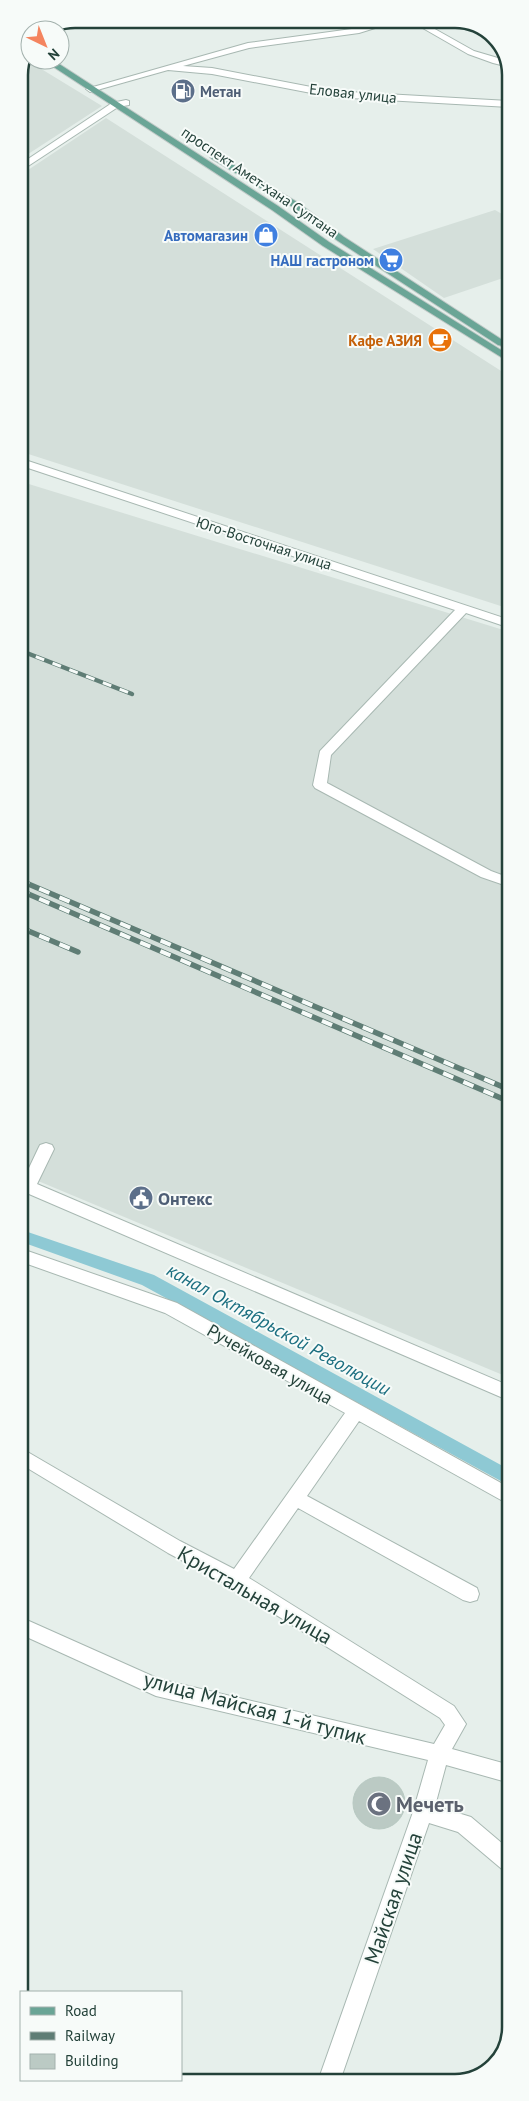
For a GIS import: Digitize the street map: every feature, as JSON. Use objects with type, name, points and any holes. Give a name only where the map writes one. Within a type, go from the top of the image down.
[{"type":"main road","points":[[70,68],[95,87],[126,103],[294,204],[341,240],[502,344]]},
{"type":"main road","name":"проспект Амет-хана Султана","points":[[65,70],[95,87],[115,105],[275,208],[334,249],[502,355]]},
{"type":"street","points":[[95,87],[248,46],[366,28]]},
{"type":"street","points":[[428,28],[472,52],[500,62]]},
{"type":"street","name":"Еловая улица","points":[[169,68],[212,71],[332,94],[502,104]]},
{"type":"street","points":[[28,163],[115,105],[126,103]]},
{"type":"street","name":"Юго-Восточная улица","points":[[28,464],[502,621]]},
{"type":"street","points":[[463,609],[324,754],[320,785],[486,874],[502,880]]},
{"type":"street","points":[[46,1149],[28,1187],[502,1391]]},
{"type":"street","name":"Ручейковая улица","points":[[28,1257],[171,1308],[502,1494]]},
{"type":"street","points":[[238,1580],[355,1412]]},
{"type":"street","name":"Кристальная улица","points":[[28,1459],[174,1547],[238,1580],[447,1712],[456,1724],[439,1754]]},
{"type":"street","points":[[295,1498],[470,1594]]},
{"type":"street","name":"улица Майская 1-й тупик","points":[[28,1629],[156,1686],[439,1754]]},
{"type":"street","points":[[439,1754],[502,1772]]},
{"type":"street","name":"Майская улица","points":[[332,2074],[423,1812],[439,1754]]},
{"type":"street","points":[[423,1812],[464,1824],[502,1856]]},
{"type":"shaded area","points":[[28,70],[43,70],[102,106],[28,154]]},
{"type":"shaded area","points":[[106,118],[502,372],[502,606],[28,454],[28,170]]},
{"type":"shaded area","points":[[495,210],[502,214],[502,278],[444,298],[373,249]]},
{"type":"shaded area","points":[[28,484],[502,630],[502,1375],[28,1177]]},
{"type":"building","name":"Мечеть","points":[[379,1777],[389,1779],[397,1785],[403,1793],[405,1803],[403,1813],[397,1821],[389,1827],[379,1829],[369,1827],[361,1821],[355,1813],[353,1803],[355,1793],[361,1785],[369,1779]]},
{"type":"waterway","name":"канал Октябрьской Революции","points":[[28,1238],[148,1280],[502,1475]]},
{"type":"railway","points":[[28,654],[132,694]]},
{"type":"railway","points":[[28,884],[502,1087]]},
{"type":"railway","points":[[28,894],[502,1099]]},
{"type":"railway","points":[[28,931],[78,952]]},
{"type":"place","name":"Метан","points":[[183,91]]},
{"type":"place","name":"Автомагазин","points":[[266,235]]},
{"type":"place","name":"НАШ гастроном","points":[[391,260]]},
{"type":"place","name":"Кафе АЗИЯ","points":[[440,340]]},
{"type":"place","name":"Онтекс","points":[[141,1198]]},
{"type":"place","name":"Мечеть","points":[[379,1804]]}]
